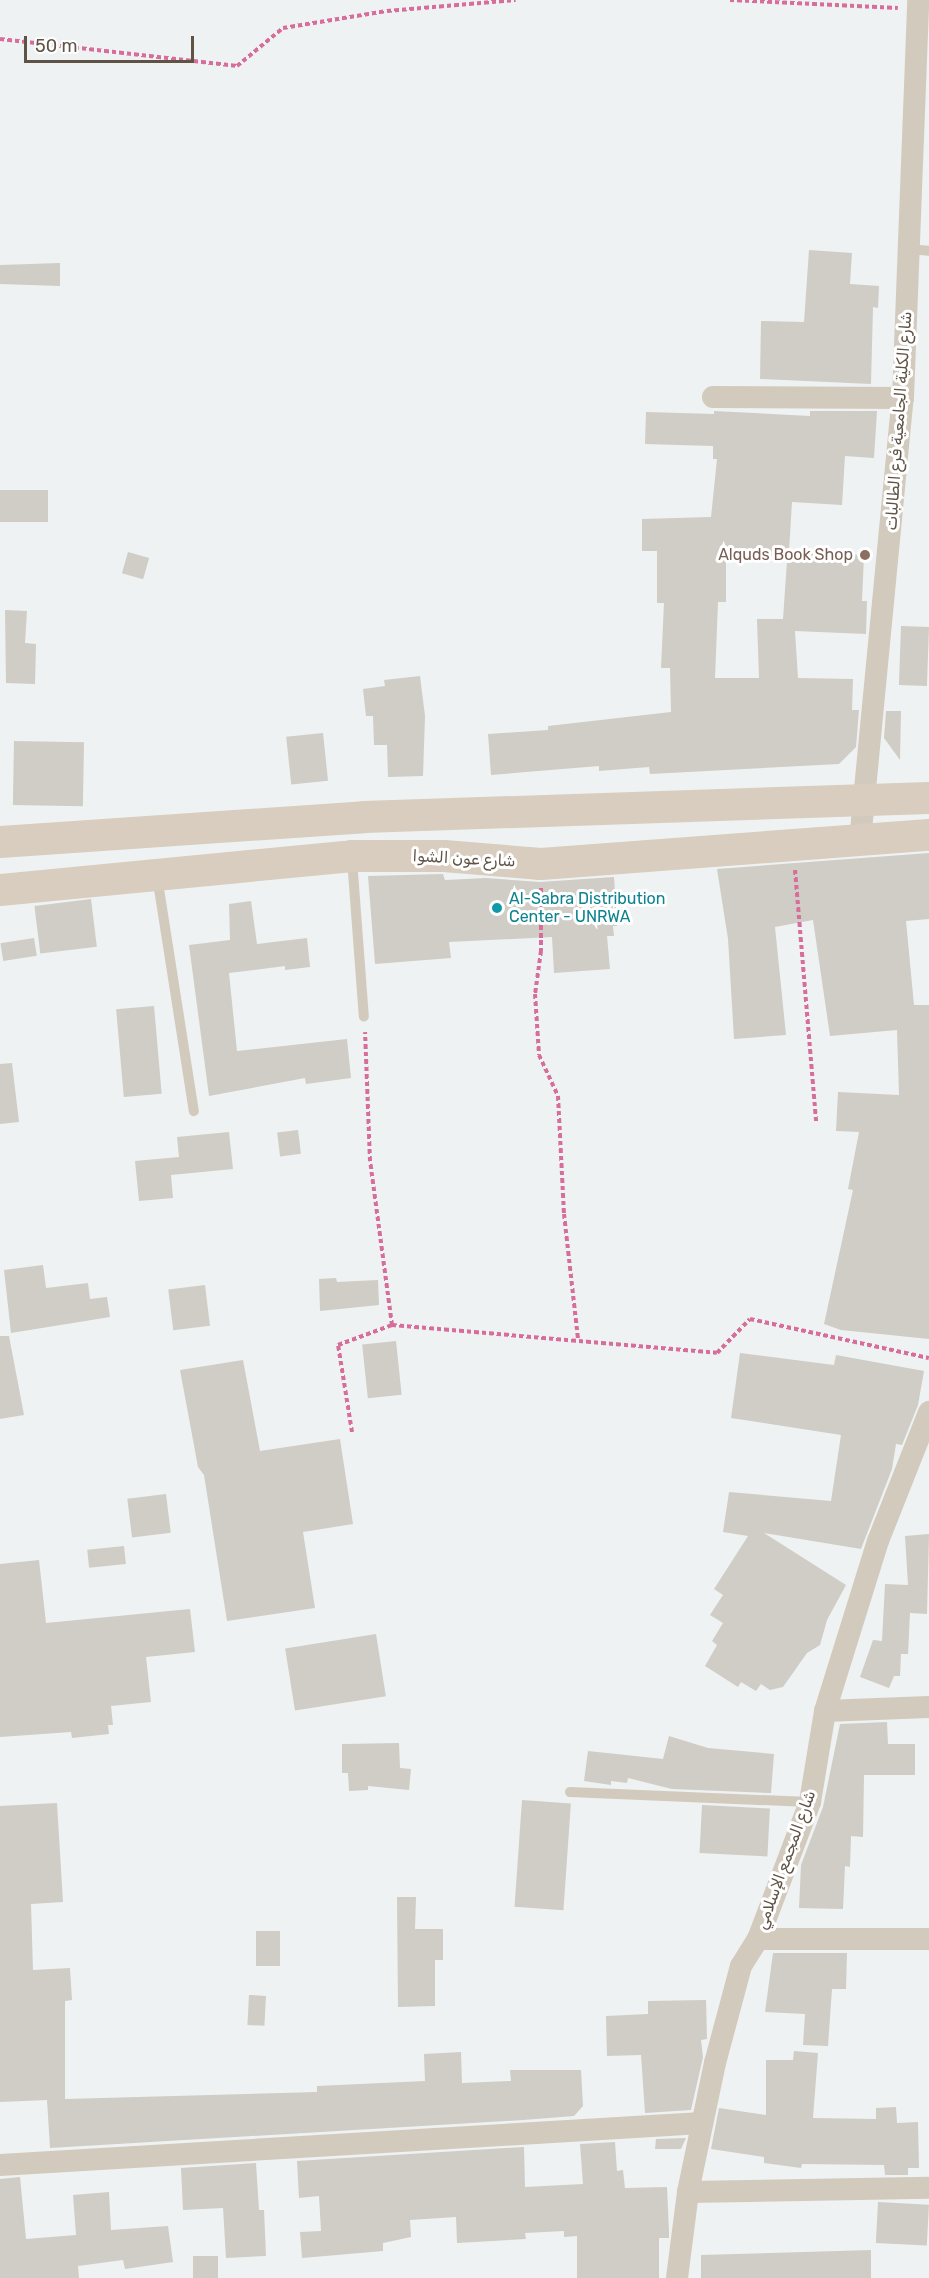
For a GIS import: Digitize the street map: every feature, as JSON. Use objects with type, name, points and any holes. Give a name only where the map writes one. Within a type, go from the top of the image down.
[{"type":"main road","points":[[0,842],[364,817],[929,798]]},
{"type":"main road","name":"شارع عون الشوا","points":[[0,890],[157,873],[352,856],[444,856],[541,864],[929,835]]},
{"type":"street","name":"شارع الكلية الجامعية فرع الطالبات","points":[[860,841],[919,250],[923,72],[917,4]]},
{"type":"street","points":[[713,397],[903,398]]},
{"type":"street","name":"شارع المجمع الإسلامي","points":[[677,2278],[688,2192],[702,2123],[741,1966],[758,1939],[810,1802],[825,1711],[878,1541],[929,1412]]},
{"type":"street","points":[[825,1711],[929,1707]]},
{"type":"street","points":[[758,1939],[929,1939]]},
{"type":"street","points":[[0,2165],[702,2123]]},
{"type":"street","points":[[688,2192],[929,2188]]},
{"type":"lane","points":[[352,856],[364,1017]]},
{"type":"lane","points":[[157,873],[194,1111]]},
{"type":"lane","points":[[570,1792],[810,1802]]},
{"type":"path","points":[[0,39],[237,66],[283,28],[387,11],[516,0]]},
{"type":"path","points":[[730,0],[917,4]]},
{"type":"path","points":[[794,845],[816,1122]]},
{"type":"path","points":[[541,864],[541,951],[535,994],[538,1044],[539,1055],[558,1096],[564,1214],[578,1338]]},
{"type":"path","points":[[364,1017],[370,1161],[392,1325]]},
{"type":"path","points":[[352,1432],[338,1345],[392,1325],[578,1338],[717,1353],[750,1319],[929,1358]]},
{"type":"building","points":[[809,250],[852,253],[850,284],[879,286],[878,308],[873,307],[871,384],[760,379],[761,321],[804,322]]},
{"type":"building","points":[[60,263],[60,286],[0,284],[0,265]]},
{"type":"building","points":[[714,411],[810,416],[810,411],[877,411],[874,458],[845,456],[842,505],[792,502],[789,551],[864,555],[862,601],[867,601],[866,634],[795,631],[798,678],[853,679],[852,710],[859,710],[856,747],[839,764],[650,774],[649,767],[599,771],[599,766],[491,775],[488,734],[548,730],[548,726],[671,712],[670,668],[661,668],[664,603],[657,603],[657,551],[642,551],[642,519],[711,517],[717,459],[713,459],[713,446],[645,444],[646,412],[714,414]],"holes":[[[726,554],[787,561],[783,619],[757,619],[759,678],[715,678],[718,602],[726,602]]]},
{"type":"building","points":[[0,490],[48,490],[48,522],[0,522]]},
{"type":"building","points":[[128,552],[149,558],[143,579],[122,573]]},
{"type":"building","points":[[5,610],[27,611],[25,643],[36,644],[35,684],[6,683]]},
{"type":"building","points":[[901,626],[929,627],[927,686],[899,685]]},
{"type":"building","points":[[420,676],[425,716],[423,776],[388,777],[387,745],[374,745],[373,716],[366,716],[363,689],[385,686],[384,680]]},
{"type":"building","points":[[886,711],[901,711],[900,760],[884,738]]},
{"type":"building","points":[[323,733],[328,781],[291,785],[286,737]]},
{"type":"building","points":[[14,741],[84,742],[83,806],[13,805]]},
{"type":"building","points":[[929,853],[929,919],[906,921],[914,1005],[929,1005],[929,1339],[841,1330],[824,1324],[853,1190],[848,1189],[859,1132],[836,1131],[838,1092],[899,1095],[897,1030],[830,1036],[813,920],[775,927],[786,1035],[734,1039],[728,939],[717,869]]},
{"type":"building","points":[[443,874],[445,880],[486,878],[540,882],[614,877],[617,926],[613,926],[614,936],[607,936],[610,969],[554,973],[552,937],[449,942],[451,958],[375,964],[368,876]]},
{"type":"building","points":[[91,899],[97,947],[40,954],[34,906]]},
{"type":"building","points":[[251,901],[257,944],[307,938],[310,967],[285,970],[285,966],[229,973],[237,1051],[347,1039],[351,1078],[306,1084],[305,1078],[209,1096],[189,945],[230,940],[229,904]]},
{"type":"building","points":[[34,938],[37,956],[3,961],[0,943]]},
{"type":"building","points":[[154,1006],[162,1094],[124,1097],[116,1009]]},
{"type":"building","points":[[12,1063],[19,1122],[0,1124],[0,1064]]},
{"type":"building","points":[[298,1130],[301,1154],[280,1156],[277,1133]]},
{"type":"building","points":[[229,1132],[233,1169],[171,1175],[173,1198],[139,1201],[135,1161],[179,1157],[177,1137]]},
{"type":"building","points":[[43,1265],[46,1288],[88,1283],[90,1299],[107,1297],[110,1317],[11,1333],[4,1270]]},
{"type":"building","points":[[336,1278],[337,1282],[378,1280],[379,1305],[320,1311],[319,1279]]},
{"type":"building","points":[[205,1285],[210,1326],[173,1330],[168,1290]]},
{"type":"building","points":[[0,1336],[9,1336],[24,1415],[0,1419]]},
{"type":"building","points":[[396,1341],[402,1395],[368,1398],[362,1345]]},
{"type":"building","points":[[740,1353],[834,1365],[836,1355],[924,1371],[918,1405],[902,1445],[896,1444],[892,1469],[861,1549],[764,1533],[846,1585],[827,1620],[820,1645],[807,1653],[783,1687],[770,1690],[761,1684],[756,1691],[741,1682],[738,1687],[705,1666],[717,1645],[712,1641],[723,1623],[710,1615],[723,1595],[714,1589],[748,1536],[723,1532],[729,1492],[831,1501],[841,1435],[731,1418]]},
{"type":"building","points":[[243,1360],[260,1451],[340,1439],[353,1524],[303,1532],[315,1608],[227,1621],[204,1475],[198,1467],[180,1370]]},
{"type":"building","points":[[166,1494],[171,1533],[132,1537],[127,1499]]},
{"type":"building","points":[[929,1534],[927,1614],[910,1613],[908,1654],[901,1654],[900,1676],[894,1676],[889,1688],[860,1677],[873,1640],[882,1641],[885,1584],[908,1585],[905,1536]]},
{"type":"building","points":[[124,1546],[126,1564],[89,1568],[87,1550]]},
{"type":"building","points":[[39,1560],[46,1623],[190,1609],[195,1652],[146,1657],[151,1702],[111,1706],[113,1725],[108,1725],[109,1734],[72,1738],[71,1732],[0,1737],[0,1564]]},
{"type":"building","points":[[376,1634],[386,1696],[295,1711],[285,1648]]},
{"type":"building","points":[[887,1722],[888,1744],[915,1744],[915,1775],[864,1775],[863,1837],[851,1836],[850,1867],[845,1866],[843,1909],[799,1908],[801,1865],[823,1807],[840,1724]]},
{"type":"building","points":[[669,1736],[708,1748],[774,1754],[771,1793],[672,1789],[628,1778],[627,1783],[611,1781],[611,1785],[584,1781],[588,1751],[663,1759]]},
{"type":"building","points":[[399,1743],[400,1768],[411,1769],[409,1790],[368,1786],[368,1790],[349,1791],[348,1773],[342,1773],[342,1744]]},
{"type":"building","points":[[522,1800],[571,1803],[563,1910],[515,1907]]},
{"type":"building","points":[[57,1803],[63,1902],[31,1904],[33,1970],[70,1968],[72,2000],[65,2001],[65,2099],[317,2092],[317,2086],[425,2081],[424,2054],[461,2052],[462,2083],[511,2081],[510,2070],[581,2070],[583,2106],[574,2116],[50,2148],[47,2100],[0,2102],[0,1806]]},
{"type":"building","points":[[702,1805],[770,1809],[767,1856],[699,1853]]},
{"type":"building","points":[[397,1897],[416,1897],[415,1929],[443,1929],[443,1960],[435,1960],[435,2006],[398,2007]]},
{"type":"building","points":[[256,1931],[280,1931],[280,1966],[256,1966]]},
{"type":"building","points":[[773,1953],[847,1953],[846,1989],[832,1989],[828,2046],[803,2045],[805,2014],[765,2012]]},
{"type":"building","points":[[249,1995],[266,1996],[264,2026],[247,2025]]},
{"type":"building","points":[[706,2000],[707,2039],[701,2040],[703,2057],[691,2110],[645,2113],[641,2055],[607,2056],[606,2016],[648,2014],[648,2001]]},
{"type":"building","points":[[794,2051],[818,2053],[813,2118],[876,2119],[876,2108],[896,2107],[897,2123],[918,2122],[919,2168],[908,2168],[908,2175],[885,2175],[884,2165],[802,2164],[801,2168],[764,2163],[764,2157],[711,2149],[719,2108],[766,2115],[766,2060],[793,2060]]},
{"type":"building","points":[[686,2138],[681,2149],[655,2149],[656,2139]]},
{"type":"building","points":[[615,2142],[617,2171],[623,2170],[625,2188],[667,2187],[669,2238],[659,2238],[659,2278],[577,2278],[577,2236],[564,2237],[564,2231],[525,2233],[526,2239],[457,2243],[456,2217],[410,2220],[411,2237],[383,2243],[383,2251],[302,2258],[300,2232],[321,2231],[319,2196],[299,2198],[297,2161],[524,2147],[525,2187],[583,2184],[580,2144]]},
{"type":"building","points":[[256,2163],[259,2210],[264,2210],[266,2256],[226,2258],[223,2208],[183,2210],[181,2168]]},
{"type":"building","points":[[20,2177],[26,2239],[76,2235],[73,2195],[109,2192],[111,2230],[168,2226],[173,2262],[125,2269],[123,2260],[78,2266],[79,2278],[0,2278],[0,2179]]},
{"type":"building","points":[[878,2202],[929,2205],[927,2246],[876,2243]]},
{"type":"building","points":[[871,2250],[871,2278],[701,2278],[701,2255]]},
{"type":"building","points":[[193,2256],[218,2256],[218,2278],[193,2278]]},
{"type":"place","name":"Alquds Book Shop","points":[[865,555]]},
{"type":"place","name":"Al-Sabra Distribution Center - UNRWA","points":[[497,908]]}]
